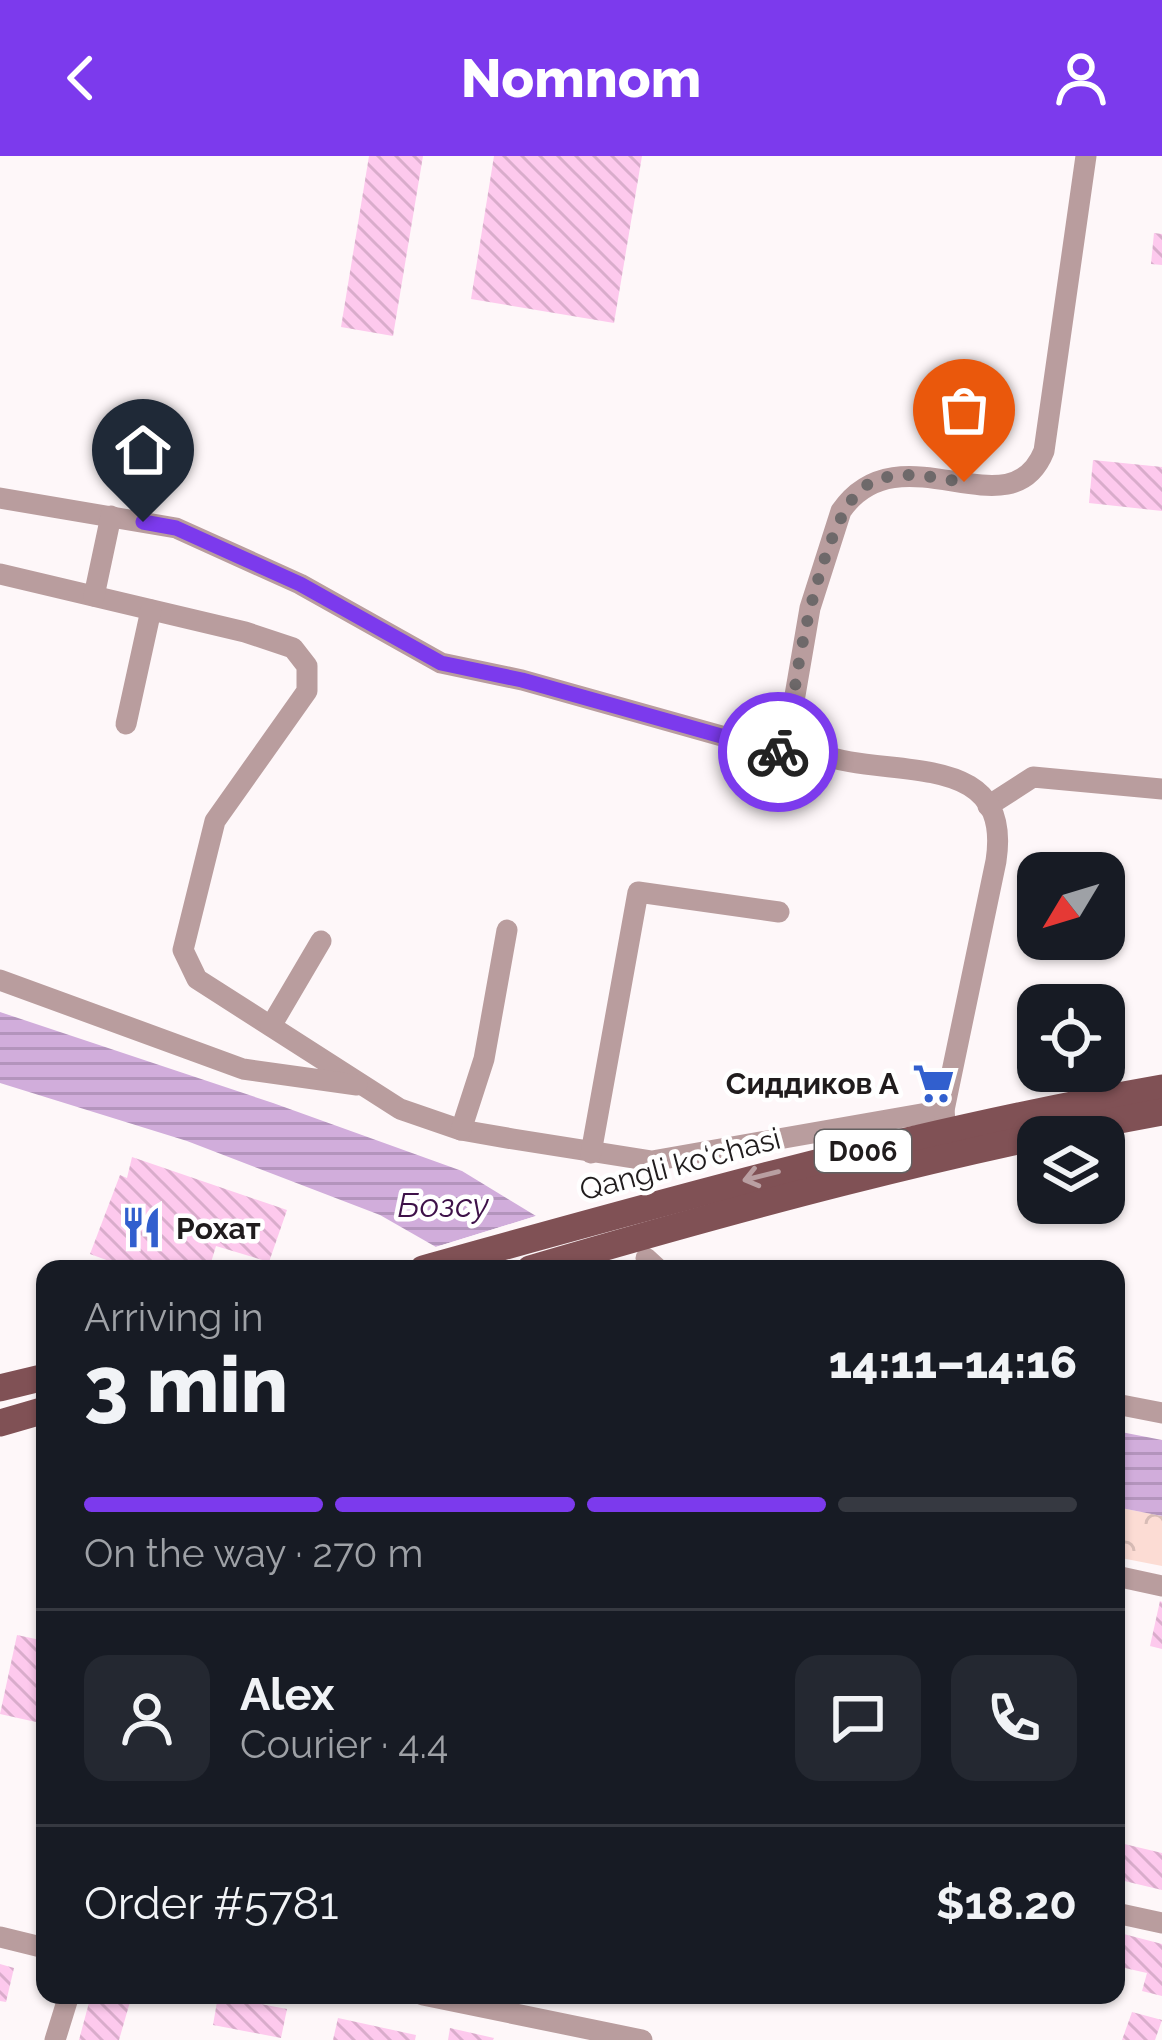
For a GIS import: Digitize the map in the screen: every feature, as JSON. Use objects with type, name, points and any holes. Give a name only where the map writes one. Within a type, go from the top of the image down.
[{"type":"main road","name":"Qangli ko‘chasi","points":[[455,1260],[947,1132],[1162,1088]]},
{"type":"main road","name":"Qangli ko‘chasi","points":[[561,1260],[739,1208],[947,1132],[1162,1112]]},
{"type":"main road","points":[[0,1388],[36,1379]]},
{"type":"main road","points":[[0,1423],[36,1413]]},
{"type":"street","points":[[947,1132],[998,849],[996,824],[977,790],[953,776],[831,758],[803,742],[793,707],[810,608],[851,498],[872,482],[898,474],[1006,485],[1028,476],[1041,459],[1086,156]]},
{"type":"street","points":[[0,498],[176,528],[300,584],[441,663],[522,680],[782,753],[803,742]]},
{"type":"street","points":[[94,596],[111,516]]},
{"type":"street","name":"Qangli ko‘chasi","points":[[0,574],[245,632],[293,648],[307,666],[307,691],[215,821],[183,950],[197,979],[400,1109],[461,1130],[652,1161],[947,1132]]},
{"type":"street","points":[[125,724],[152,610]]},
{"type":"street","points":[[988,806],[1033,777],[1162,790]]},
{"type":"street","name":"Qangli ko‘chasi","points":[[591,1153],[638,892],[779,912]]},
{"type":"street","points":[[461,1130],[484,1059],[508,930]]},
{"type":"street","points":[[272,1026],[321,941]]},
{"type":"street","points":[[0,980],[243,1069],[363,1086]]},
{"type":"street","points":[[1125,1406],[1162,1413]]},
{"type":"street","points":[[1125,1578],[1162,1586]]},
{"type":"street","points":[[1125,1915],[1162,1923]]},
{"type":"street","points":[[0,1937],[36,1946]]},
{"type":"street","points":[[55,2040],[66,2004]]},
{"type":"street","points":[[465,2004],[586,2035],[643,2040]]},
{"type":"green space","points":[[1125,1509],[1162,1516],[1162,1566],[1125,1559]]},
{"type":"water","name":"Бозсу","points":[[0,1012],[462,1171],[536,1216],[436,1247],[380,1215],[187,1141],[0,1083]]},
{"type":"water","points":[[1125,1433],[1162,1440],[1162,1516],[1125,1509]]},
{"type":"pier","points":[[541,1218],[538,1222],[438,1253],[429,1249]]},
{"type":"building","points":[[369,156],[423,156],[393,336],[341,327]]},
{"type":"building","points":[[494,156],[642,156],[614,323],[471,299]]},
{"type":"building","points":[[1154,233],[1162,234],[1162,265],[1151,264]]},
{"type":"building","points":[[1093,460],[1162,467],[1162,511],[1089,503]]},
{"type":"building","points":[[132,1157],[287,1210],[270,1260],[216,1246],[212,1260],[106,1260],[90,1254],[120,1175],[127,1178]]},
{"type":"building","points":[[1162,1602],[1162,1649],[1150,1646]]},
{"type":"building","points":[[17,1635],[36,1639],[36,1722],[0,1714]]},
{"type":"building","points":[[1125,1844],[1162,1853],[1162,1890],[1125,1881]]},
{"type":"building","points":[[1125,1934],[1162,1944],[1162,1996],[1142,1991],[1147,1973],[1125,1968]]},
{"type":"building","points":[[0,1964],[14,1968],[6,2002],[0,2001]]},
{"type":"building","points":[[89,2004],[129,2004],[119,2040],[79,2040]]},
{"type":"building","points":[[217,2004],[287,2009],[281,2038],[213,2025]]},
{"type":"building","points":[[1132,2012],[1162,2020],[1155,2040],[1122,2040]]},
{"type":"building","points":[[338,2018],[416,2035],[415,2040],[333,2040]]},
{"type":"building","points":[[450,2028],[494,2038],[448,2040]]},
{"type":"way so far","points":[[778,752],[803,742],[793,707],[810,608],[846,505],[864,487],[898,474],[964,482]]},
{"type":"place","name":"Сиддиков А","points":[[933,1083]]},
{"type":"place","name":"Рохат","points":[[142,1228]]},
{"type":"route","points":[[143,522],[176,528],[300,584],[441,663],[522,680],[778,752]]}]
